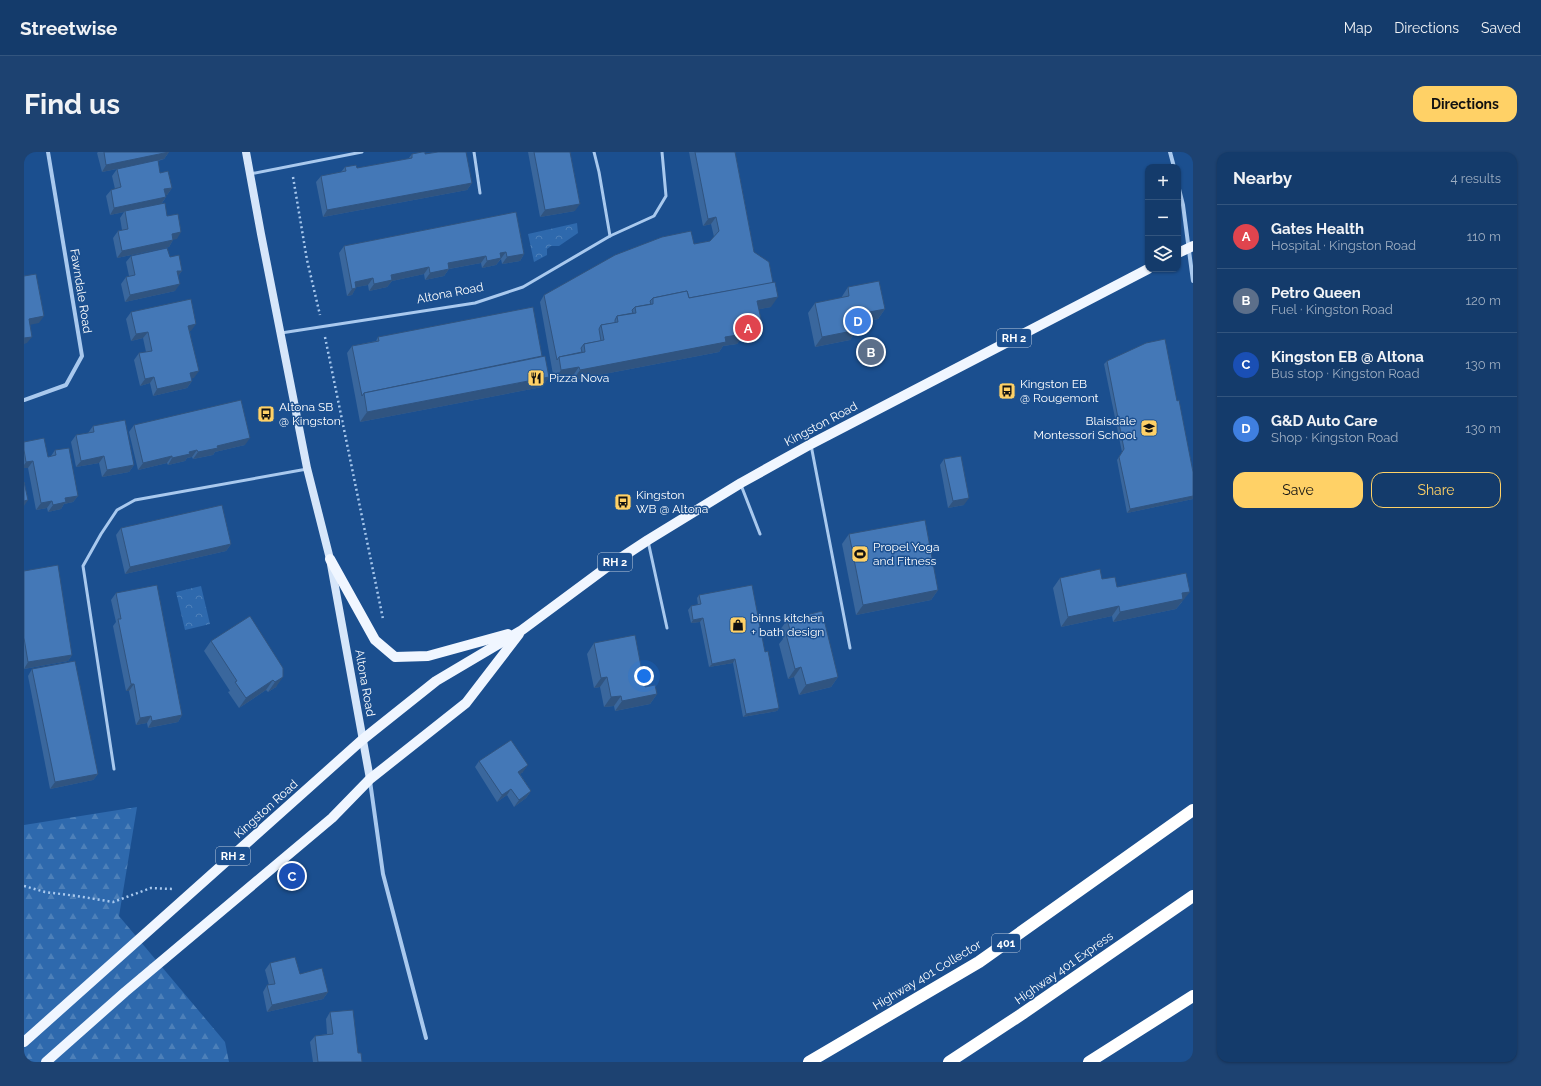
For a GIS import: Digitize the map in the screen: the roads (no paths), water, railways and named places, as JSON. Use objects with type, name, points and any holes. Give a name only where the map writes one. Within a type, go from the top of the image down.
[{"type":"highway","name":"Highway 401 Collector","points":[[809,1062],[979,962],[1193,810]]},
{"type":"highway","points":[[1181,903],[1193,892]]},
{"type":"highway","name":"Highway 401 Express","points":[[949,1062],[1022,1014],[1193,896]]},
{"type":"highway","points":[[1089,1062],[1193,996]]},
{"type":"main road","name":"Altona Road","points":[[246,152],[260,234],[308,468],[330,559],[370,779]]},
{"type":"main road","points":[[1181,252],[1191,247]]},
{"type":"main road","name":"Kingston Road","points":[[24,1042],[362,740],[436,681],[522,630],[607,567],[741,483],[811,444],[1145,271]]},
{"type":"main road","points":[[330,559],[375,640],[395,657],[428,656],[522,630]]},
{"type":"main road","name":"Kingston Road","points":[[46,1062],[125,992],[332,818],[370,779],[466,703],[522,630]]},
{"type":"street","name":"Fawndale Road","points":[[24,400],[66,385],[82,356],[48,152]]},
{"type":"street","points":[[1170,152],[1173,164]]},
{"type":"street","points":[[1181,197],[1191,247],[1193,281]]},
{"type":"street","name":"Altona Road","points":[[370,779],[383,874],[426,1038]]},
{"type":"lane","points":[[250,174],[362,152]]},
{"type":"lane","points":[[474,152],[480,193]]},
{"type":"lane","points":[[594,152],[610,236]]},
{"type":"lane","name":"Altona Road","points":[[281,332],[475,303],[523,287],[610,236],[654,216],[666,196],[662,152]]},
{"type":"lane","points":[[811,444],[850,648]]},
{"type":"lane","points":[[114,769],[83,566],[101,534],[118,510],[135,500],[308,468]]},
{"type":"lane","points":[[741,483],[760,534]]},
{"type":"lane","points":[[648,540],[667,628]]},
{"type":"place","name":"G&D Auto Care","points":[[858,321]]},
{"type":"place","name":"Gates Health","points":[[748,328]]},
{"type":"place","name":"Petro Queen","points":[[871,352]]},
{"type":"place","name":"Pizza Nova","points":[[536,378]]},
{"type":"place","name":"Kingston EB @ Rougemont","points":[[1007,391]]},
{"type":"place","name":"Altona SB @ Kingston","points":[[266,414]]},
{"type":"place","name":"Blaisdale Montessori School","points":[[1149,428]]},
{"type":"place","name":"Kingston WB @ Altona","points":[[623,502]]},
{"type":"place","name":"Propel Yoga and Fitness","points":[[860,554]]},
{"type":"place","name":"binns kitchen + bath design","points":[[738,625]]},
{"type":"place","name":"Kingston EB @ Altona","points":[[292,876]]}]
